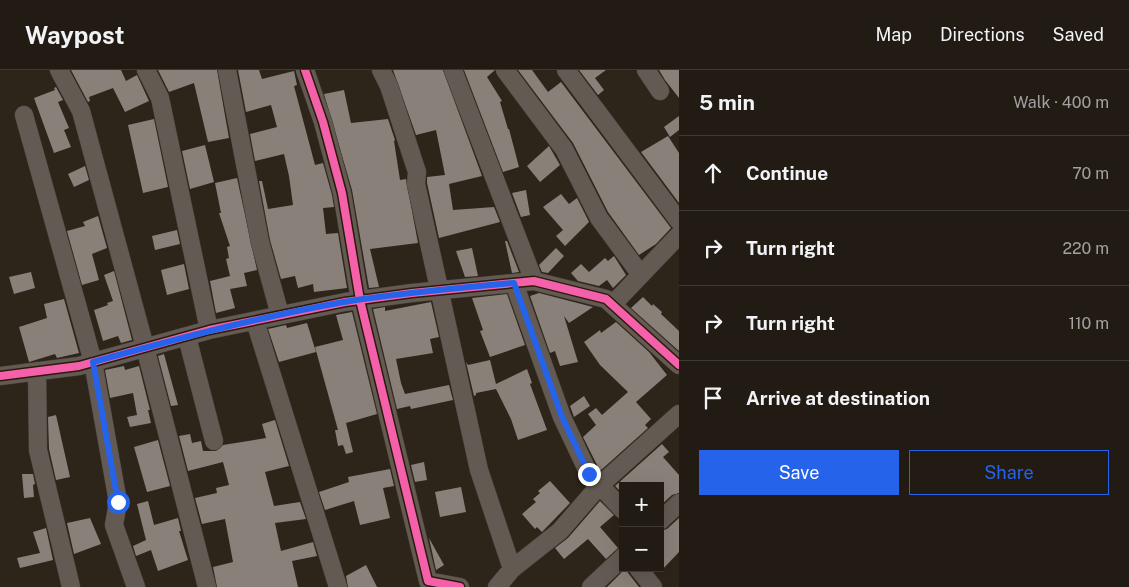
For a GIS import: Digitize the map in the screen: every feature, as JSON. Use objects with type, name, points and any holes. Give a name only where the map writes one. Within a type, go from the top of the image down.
[{"type":"street","points":[[59,70],[80,111],[145,347],[207,587]]},
{"type":"street","points":[[146,70],[160,98],[209,330]]},
{"type":"street","points":[[227,70],[260,242],[280,315]]},
{"type":"street","points":[[305,70],[323,122],[342,193],[360,300],[428,581],[460,587]]},
{"type":"street","points":[[381,70],[416,172],[416,184],[438,290],[479,470],[512,569]]},
{"type":"street","points":[[453,70],[534,282]]},
{"type":"street","points":[[505,70],[564,149],[598,218],[641,275]]},
{"type":"street","points":[[566,70],[679,221]]},
{"type":"street","points":[[646,70],[660,91]]},
{"type":"street","points":[[24,115],[93,362],[118,502],[114,525],[136,587]]},
{"type":"street","points":[[613,304],[679,235]]},
{"type":"street","points":[[0,376],[93,362],[209,330],[360,300],[438,290],[534,282],[606,299],[679,364]]},
{"type":"street","points":[[514,283],[562,417],[589,474],[619,506]]},
{"type":"street","points":[[255,321],[338,587]]},
{"type":"street","points":[[187,337],[214,441]]},
{"type":"street","points":[[38,371],[38,450],[71,587]]},
{"type":"street","points":[[497,587],[512,569],[560,531],[599,486],[679,414]]},
{"type":"street","points":[[664,518],[678,506]]},
{"type":"street","points":[[591,587],[619,561]]},
{"type":"street","points":[[641,572],[653,587]]},
{"type":"building","points":[[71,70],[121,70],[126,81],[137,75],[149,101],[125,112],[113,88],[89,97],[90,101],[88,102]]},
{"type":"building","points":[[158,70],[217,70],[229,138],[208,142],[194,83],[169,92]]},
{"type":"building","points":[[238,70],[259,70],[262,79],[294,71],[297,85],[294,86],[315,165],[323,163],[332,195],[334,207],[323,208],[326,234],[338,233],[347,288],[314,292],[313,284],[298,288],[295,276],[281,279],[270,240],[259,181],[262,181],[268,209],[293,205],[289,176],[284,154],[255,161],[250,134],[277,127],[271,105],[246,112]]},
{"type":"building","points":[[393,70],[443,70],[482,176],[449,184],[453,210],[494,207],[500,222],[439,238],[427,183],[427,177],[445,175],[436,130],[416,135]]},
{"type":"building","points":[[464,70],[495,70],[487,77],[502,101],[500,102],[519,167],[503,172]]},
{"type":"building","points":[[518,70],[532,70],[548,92],[561,82],[671,228],[656,244],[639,255],[608,212],[573,143]]},
{"type":"building","points":[[579,70],[606,70],[595,78],[604,90],[598,95]]},
{"type":"building","points":[[659,70],[679,70],[679,98],[665,80]]},
{"type":"building","points":[[56,87],[63,100],[58,102],[69,128],[64,130],[71,147],[54,153],[34,98],[55,90],[54,88]]},
{"type":"building","points":[[344,90],[351,123],[388,119],[395,140],[400,180],[406,179],[418,243],[370,249],[379,287],[369,288],[352,190],[324,94]]},
{"type":"building","points":[[679,116],[679,130],[670,137],[664,127]]},
{"type":"building","points":[[154,119],[168,187],[143,193],[128,125]]},
{"type":"building","points":[[668,136],[679,153],[679,203],[641,152]]},
{"type":"building","points":[[205,145],[214,182],[190,189],[182,151]]},
{"type":"building","points":[[549,146],[560,165],[540,182],[527,166]]},
{"type":"building","points":[[85,166],[89,180],[74,187],[68,174]]},
{"type":"building","points":[[237,178],[257,270],[244,273],[247,286],[230,289],[235,308],[216,313],[210,281],[230,276],[226,259],[229,258],[227,247],[230,246],[219,213],[221,213],[215,183]]},
{"type":"building","points":[[526,190],[530,215],[521,217],[512,193]]},
{"type":"building","points":[[561,194],[569,204],[577,198],[589,222],[565,246],[556,236],[563,230],[543,207]]},
{"type":"building","points":[[98,216],[107,248],[92,254],[99,280],[82,285],[67,231],[85,226],[83,222]]},
{"type":"building","points":[[177,230],[180,244],[155,250],[152,236]]},
{"type":"building","points":[[505,241],[507,241],[519,272],[512,273]]},
{"type":"building","points":[[472,248],[478,276],[465,277],[456,251]]},
{"type":"building","points":[[556,248],[564,256],[548,273],[542,272],[539,265]]},
{"type":"building","points":[[614,256],[626,275],[613,288],[607,280],[599,286],[578,281],[571,273],[581,264],[589,272],[605,258],[608,261]]},
{"type":"building","points":[[184,264],[189,289],[167,295],[161,270]]},
{"type":"building","points":[[114,271],[132,340],[121,343],[118,336],[103,341],[94,310],[113,301],[104,275]]},
{"type":"building","points":[[31,272],[35,288],[14,294],[9,277]]},
{"type":"building","points":[[539,293],[593,307],[569,323],[564,316],[578,362],[560,366],[555,351],[550,353],[530,296]]},
{"type":"building","points":[[507,294],[525,345],[490,357],[480,331],[483,330],[472,298]]},
{"type":"building","points":[[643,297],[662,312],[661,314],[679,331],[679,351],[631,308]]},
{"type":"building","points":[[64,299],[79,353],[57,358],[55,354],[29,362],[19,327],[47,318],[44,304]]},
{"type":"building","points":[[431,302],[439,337],[430,339],[433,353],[396,359],[401,383],[405,394],[449,385],[453,400],[411,409],[410,406],[397,409],[373,309],[385,307],[385,311]]},
{"type":"building","points":[[352,312],[377,414],[346,423],[353,452],[346,454],[343,445],[338,446],[335,430],[338,430],[315,347],[343,340],[336,315]]},
{"type":"building","points":[[616,322],[649,352],[667,375],[636,402],[651,419],[645,425],[648,428],[600,471],[583,437],[596,425],[588,414],[596,408],[602,415],[628,392],[600,365],[584,342],[600,330],[601,333]]},
{"type":"building","points":[[307,323],[316,352],[279,362],[268,329],[286,325],[287,328]]},
{"type":"building","points":[[164,354],[178,405],[171,406],[158,356]]},
{"type":"building","points":[[490,360],[496,384],[527,369],[532,383],[530,384],[547,430],[518,440],[511,419],[496,389],[476,393],[474,396],[466,362],[468,365]]},
{"type":"building","points":[[124,366],[125,370],[139,366],[150,410],[148,410],[151,423],[130,427],[127,417],[137,415],[133,393],[110,398],[105,370]]},
{"type":"building","points":[[584,396],[590,406],[574,417],[570,406]]},
{"type":"building","points":[[56,415],[70,477],[56,480],[49,449],[48,417]]},
{"type":"building","points":[[275,420],[289,466],[265,472],[274,506],[300,502],[306,519],[275,523],[281,551],[313,542],[317,556],[292,561],[298,587],[217,587],[213,567],[233,562],[225,519],[202,524],[195,498],[217,493],[216,488],[229,485],[223,462],[188,471],[179,436],[190,434],[192,443],[201,441],[203,451],[216,451],[223,445],[266,438],[262,424]]},
{"type":"building","points":[[158,440],[170,486],[147,492],[134,447]]},
{"type":"building","points":[[662,444],[669,452],[663,457],[679,475],[679,493],[672,495],[664,502],[664,482],[619,482]]},
{"type":"building","points":[[424,462],[427,480],[415,482],[411,465]]},
{"type":"building","points":[[390,469],[394,486],[383,488],[390,518],[360,525],[354,501],[325,510],[319,492],[349,482],[348,477]]},
{"type":"building","points":[[22,474],[33,474],[35,484],[33,485],[34,497],[24,498]]},
{"type":"building","points":[[550,481],[570,503],[542,532],[537,527],[535,529],[522,514],[536,502],[533,499],[540,493],[538,491]]},
{"type":"building","points":[[461,487],[466,512],[440,517],[435,492]]},
{"type":"building","points":[[148,501],[154,525],[178,518],[181,531],[179,531],[188,560],[158,571],[151,550],[136,556],[133,546],[146,540],[137,504]]},
{"type":"building","points":[[600,501],[614,515],[600,527],[618,548],[606,559],[588,539],[564,559],[555,548],[568,538]]},
{"type":"building","points":[[90,518],[101,544],[74,554],[67,523]]},
{"type":"building","points":[[679,518],[679,552],[664,568],[664,530]]},
{"type":"building","points":[[46,528],[53,560],[20,568],[17,558],[40,553],[33,532]]},
{"type":"building","points":[[429,538],[444,565],[436,570]]},
{"type":"building","points":[[366,565],[377,587],[348,587],[346,576]]},
{"type":"building","points":[[622,572],[627,572],[639,587],[607,587]]},
{"type":"cycle path","points":[[305,70],[323,122],[342,193],[360,300],[428,581],[460,587]]},
{"type":"cycle path","points":[[0,376],[79,366],[209,330],[345,302],[412,293],[534,281],[606,299],[679,365]]},
{"type":"route","points":[[118,502],[93,362],[209,330],[344,302],[514,283],[562,417],[589,474]]}]
